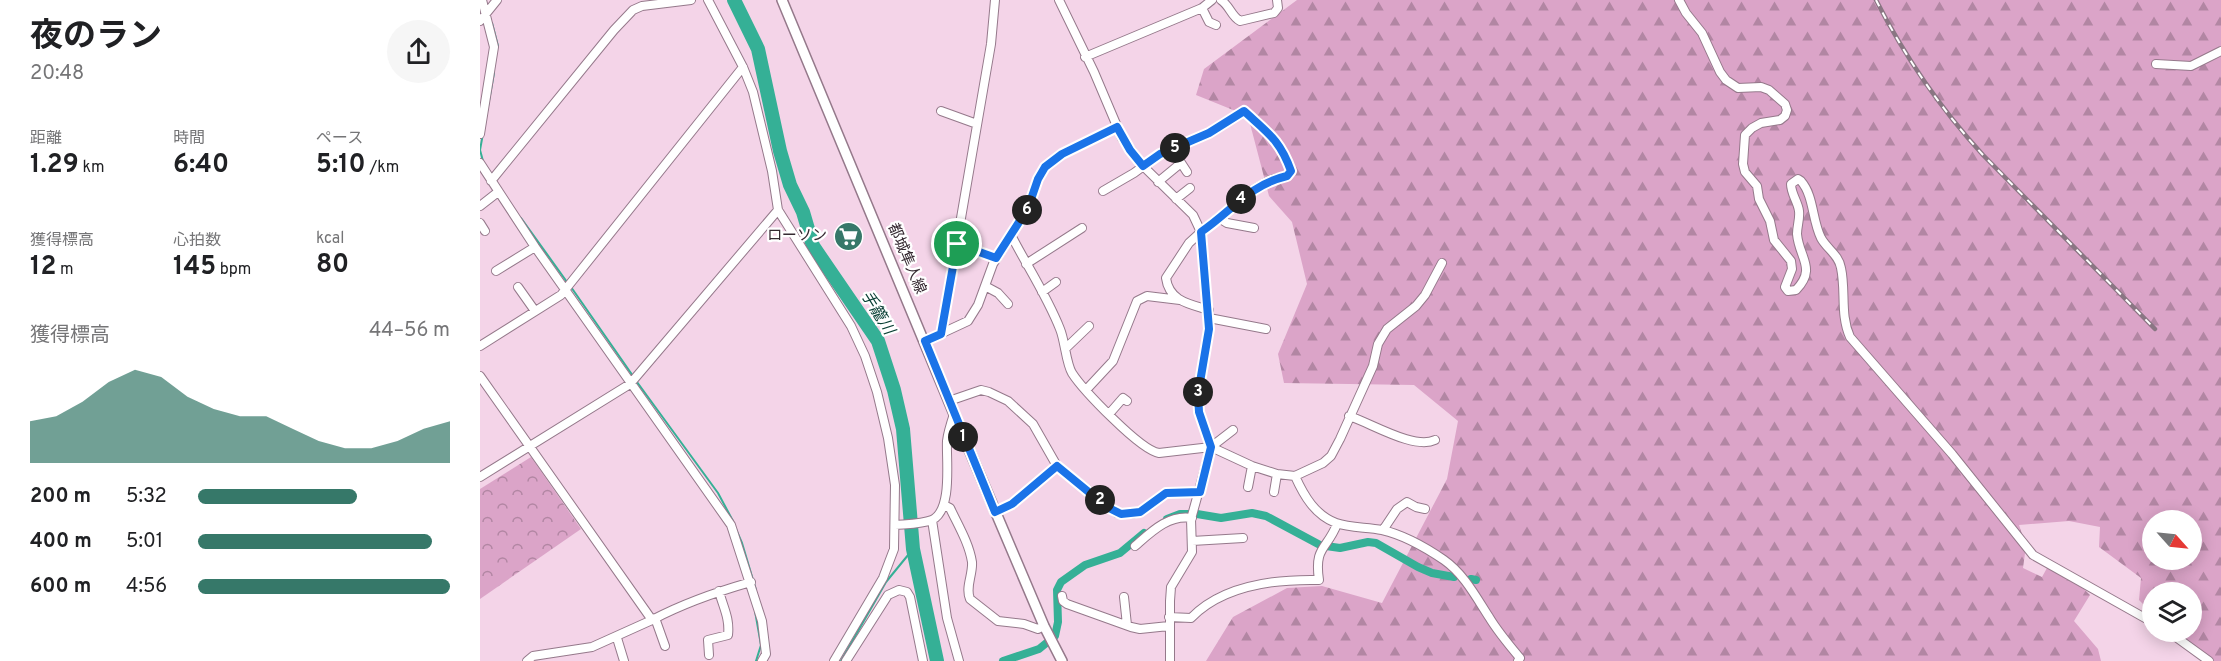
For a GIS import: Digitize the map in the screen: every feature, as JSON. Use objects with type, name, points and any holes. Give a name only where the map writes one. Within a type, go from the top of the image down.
[{"type":"main road","name":"都城隼人線","points":[[782,0],[995,512],[1062,661]]},
{"type":"street","points":[[480,134],[494,47],[482,0]]},
{"type":"street","points":[[485,14],[497,0]]},
{"type":"street","points":[[491,182],[614,30],[633,10],[642,6],[691,0]]},
{"type":"street","points":[[708,0],[743,67],[758,109],[778,210],[838,305],[865,356],[877,392],[888,438],[895,485],[894,549],[889,564],[834,661]]},
{"type":"street","points":[[941,334],[991,44],[995,0]]},
{"type":"street","points":[[1059,0],[1117,127],[1130,150],[1158,182],[1193,215],[1201,232],[1209,314],[1208,339],[1198,394],[1199,412],[1211,447],[1192,518],[1192,555],[1171,587],[1170,661]]},
{"type":"street","points":[[1085,57],[1202,8],[1212,0]]},
{"type":"street","points":[[1221,0],[1227,4],[1234,18],[1240,21],[1274,13],[1278,8],[1277,0]]},
{"type":"street","points":[[1679,0],[1702,33],[1725,80],[1738,87],[1761,87],[1769,90],[1785,104],[1785,116],[1780,120],[1761,123],[1746,135],[1743,165],[1745,172],[1757,186],[1759,199],[1770,221],[1774,240],[1791,261],[1792,269],[1785,287],[1788,291],[1796,290],[1803,282],[1807,272],[1797,235],[1799,209],[1791,188],[1791,184],[1798,180],[1805,185],[1820,236],[1839,260],[1843,277],[1845,320],[1850,337],[1952,454],[2033,555],[2142,616]]},
{"type":"street","points":[[1202,8],[1209,22],[1216,25]]},
{"type":"street","points":[[2156,64],[2191,66],[2221,51]]},
{"type":"street","points":[[480,346],[565,290],[743,67]]},
{"type":"street","points":[[941,111],[977,124]]},
{"type":"street","points":[[1103,191],[1160,154],[1209,133],[1244,111],[1280,145],[1291,171],[1287,176],[1270,180],[1251,191],[1201,232],[1189,243],[1166,278],[1167,287],[1180,300],[1209,314],[1266,329]]},
{"type":"street","points":[[925,341],[969,321],[978,305],[996,258],[1028,208],[1038,179],[1045,167],[1062,154],[1117,127]]},
{"type":"street","points":[[1172,149],[1187,172]]},
{"type":"street","points":[[1158,182],[1181,163]]},
{"type":"street","points":[[481,166],[630,384],[731,525],[751,582],[766,640],[766,654],[762,661]]},
{"type":"street","points":[[1176,199],[1190,188]]},
{"type":"street","points":[[480,206],[498,192]]},
{"type":"street","points":[[480,477],[630,384],[778,210]]},
{"type":"street","points":[[1219,218],[1227,223],[1254,228]]},
{"type":"street","points":[[480,223],[485,231]]},
{"type":"street","points":[[1026,264],[1082,228]]},
{"type":"street","points":[[1011,235],[1054,315],[1066,348],[1070,369],[1086,390],[1132,435],[1155,452],[1211,447],[1252,466],[1277,474],[1295,476],[1323,463],[1331,456],[1373,366],[1378,344],[1387,329],[1416,306],[1425,295],[1442,263]]},
{"type":"street","points":[[957,244],[996,258]]},
{"type":"street","points":[[496,271],[536,247]]},
{"type":"street","points":[[1042,292],[1056,282]]},
{"type":"street","points":[[985,286],[998,293],[1008,304]]},
{"type":"street","points":[[518,287],[536,311]]},
{"type":"street","points":[[1086,390],[1113,361],[1137,301],[1147,296],[1169,301],[1180,300]]},
{"type":"street","points":[[1066,348],[1089,327]]},
{"type":"street","points":[[480,376],[654,619],[664,646]]},
{"type":"street","points":[[949,401],[979,390],[1001,397],[1014,405],[1033,424],[1057,466],[1107,507],[1121,514],[1140,512],[1166,493],[1200,492]]},
{"type":"street","points":[[1109,414],[1123,398],[1127,401]]},
{"type":"street","points":[[895,525],[932,520],[944,505],[948,468],[948,437],[954,414]]},
{"type":"street","points":[[1349,416],[1416,442],[1435,440]]},
{"type":"street","points":[[1211,447],[1233,430]]},
{"type":"street","points":[[995,512],[1012,504],[1057,466]]},
{"type":"street","points":[[1248,487],[1252,466]]},
{"type":"street","points":[[1274,492],[1277,474]]},
{"type":"street","points":[[1295,476],[1308,502],[1337,524],[1383,530],[1407,538],[1444,560],[1456,570],[1479,599],[1498,631],[1520,658],[1518,661]]},
{"type":"street","points":[[1383,530],[1397,509],[1407,502],[1425,509]]},
{"type":"street","points":[[944,505],[950,508],[970,553],[972,568],[968,588],[970,599],[1002,622],[1024,624],[1038,629],[1045,627]]},
{"type":"street","points":[[1134,546],[1170,520],[1181,517],[1192,518]]},
{"type":"street","points":[[932,520],[947,618],[958,661]]},
{"type":"street","points":[[1062,596],[1063,601],[1067,604],[1140,629],[1191,618],[1208,603],[1257,585],[1292,580],[1319,580],[1317,568],[1321,551],[1337,524]]},
{"type":"street","points":[[1192,541],[1243,538]]},
{"type":"street","points":[[527,661],[533,656],[592,647],[617,638],[672,608],[751,582]]},
{"type":"street","points":[[846,661],[888,596],[899,590],[907,592],[910,597],[923,661]]},
{"type":"street","points":[[709,654],[708,640],[728,635],[727,613],[719,591]]},
{"type":"street","points":[[1124,597],[1127,626]]},
{"type":"street","points":[[617,638],[624,661]]},
{"type":"street","points":[[2183,642],[2210,661]]},
{"type":"green space","points":[[1297,0],[2221,0],[2221,661],[2214,661],[2189,642],[2202,642],[2202,582],[2142,582],[2142,603],[2139,600],[2141,578],[2099,547],[2100,527],[2069,521],[2019,525],[2026,546],[2023,568],[2042,577],[2047,568],[2084,589],[2090,595],[2074,621],[2098,649],[2101,661],[1206,661],[1233,617],[1287,588],[1322,586],[1382,603],[1447,479],[1458,421],[1414,385],[1284,383],[1278,354],[1307,284],[1292,222],[1269,196],[1248,116],[1196,95],[1204,69]]},
{"type":"green space","points":[[531,457],[581,529],[480,599],[480,489]]},
{"type":"waterway","name":"手籠川","points":[[734,0],[758,49],[780,151],[813,246],[878,341],[894,390],[903,429],[913,549],[937,661]]},
{"type":"waterway","points":[[492,23],[498,46]]},
{"type":"waterway","points":[[483,161],[480,150],[494,73]]},
{"type":"waterway","points":[[521,218],[567,282]]},
{"type":"waterway","points":[[571,287],[633,376]]},
{"type":"waterway","points":[[637,382],[718,493],[733,521]]},
{"type":"waterway","points":[[1197,514],[1221,518],[1252,513],[1266,516],[1320,545]]},
{"type":"waterway","points":[[1167,519],[1180,514],[1188,514]]},
{"type":"waterway","points":[[735,527],[756,590]]},
{"type":"waterway","points":[[1003,661],[1039,649],[1055,636],[1058,622],[1057,590],[1061,582],[1085,565],[1120,553],[1144,533]]},
{"type":"waterway","points":[[1326,546],[1340,548],[1368,542],[1376,543],[1418,567],[1432,573],[1454,577]]},
{"type":"waterway","points":[[841,661],[886,582],[913,549]]},
{"type":"waterway","points":[[1471,579],[1476,580]]},
{"type":"waterway","points":[[755,611],[761,645],[756,661]]},
{"type":"railway","points":[[1876,0],[1924,81],[1967,137],[2155,329]]},
{"type":"place","name":"ローソン","points":[[848,236]]},
{"type":"route","points":[[1244,111],[1276,140],[1284,151],[1291,171],[1287,176],[1270,180],[1251,191],[1201,232],[1208,291],[1209,329],[1198,394],[1199,412],[1211,447],[1200,492],[1168,492],[1140,512],[1121,514],[1107,507],[1057,466],[1008,507],[995,512],[925,341],[941,334],[957,244],[996,258],[1020,224],[1045,167],[1062,154],[1117,127],[1130,150],[1143,166],[1160,154],[1209,133],[1244,111]]}]
